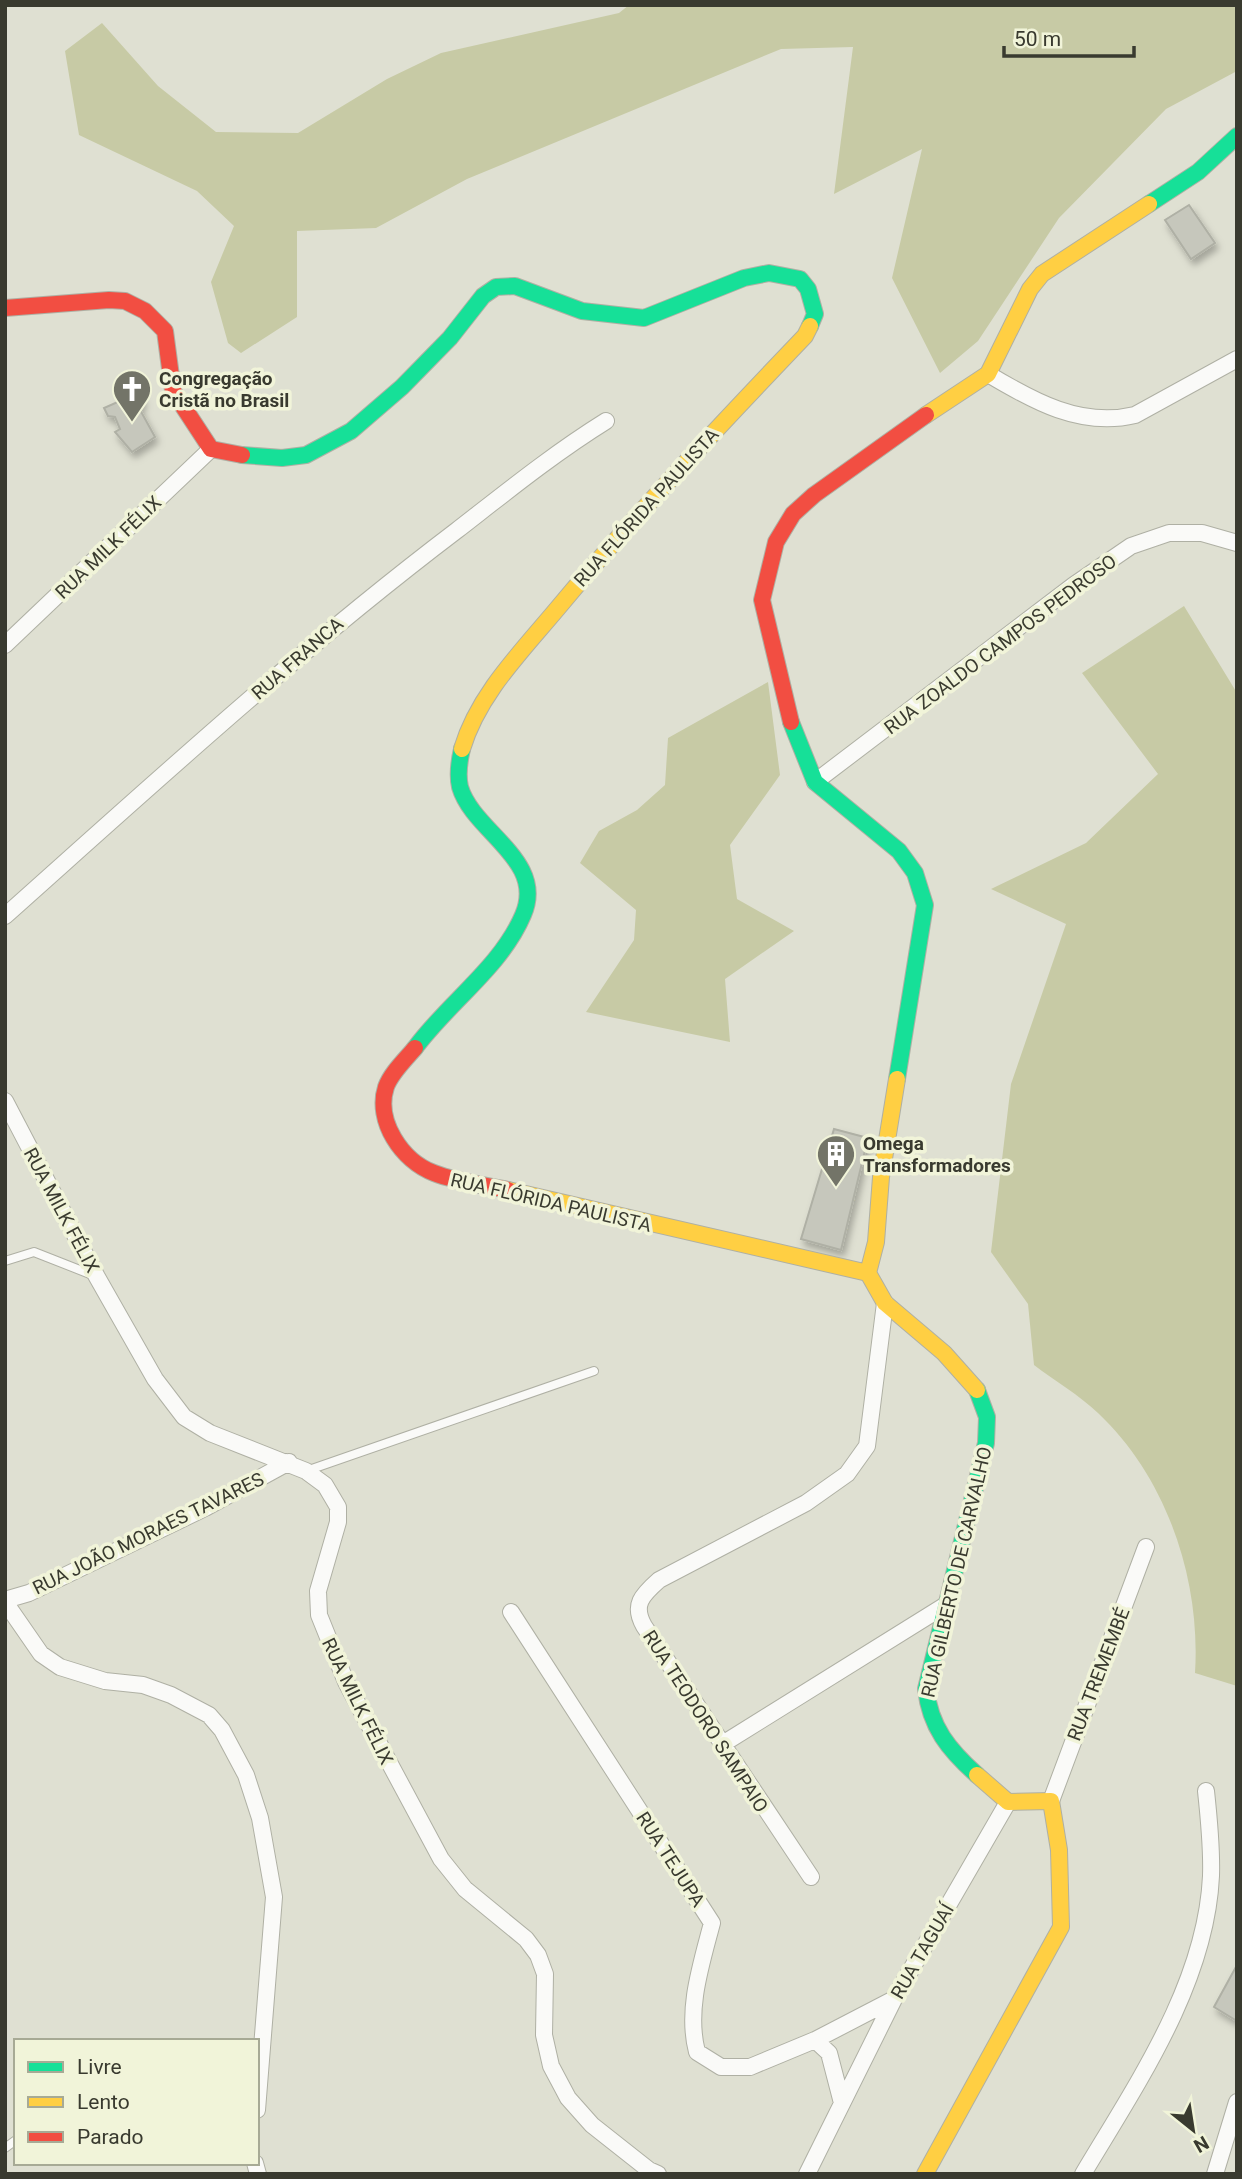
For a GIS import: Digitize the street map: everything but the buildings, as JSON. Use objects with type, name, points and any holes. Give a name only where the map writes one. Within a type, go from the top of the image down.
[{"type":"street","points":[[868,1273],[876,1242],[881,1177],[925,905],[915,873],[899,850],[815,782],[788,715],[762,600],[767,569],[776,542],[793,514],[814,495],[860,460],[988,374],[1030,289],[1042,274],[1198,172],[1237,136]]},
{"type":"street","name":"RUA FLÓRIDA PAULISTA","points":[[211,449],[241,457],[290,456],[305,455],[326,446],[379,408],[416,374],[483,296],[496,286],[514,286],[582,311],[644,318],[756,275],[787,274],[800,279],[808,289],[816,314],[805,336],[690,456],[571,592],[502,677],[474,722],[460,753],[459,784],[463,799],[514,857],[527,886],[526,910],[510,939],[411,1052],[386,1087],[384,1109],[389,1130],[398,1147],[433,1173],[868,1273]]},
{"type":"street","points":[[5,308],[109,300],[125,302],[145,311],[165,331],[173,391],[211,449]]},
{"type":"street","points":[[988,374],[1041,405],[1093,418],[1116,420],[1135,415],[1237,359]]},
{"type":"street","name":"RUA FRANCA","points":[[5,916],[293,659],[379,589],[570,443],[606,421]]},
{"type":"street","name":"RUA MILK FÉLIX","points":[[5,645],[211,449]]},
{"type":"street","name":"RUA ZOALDO CAMPOS PEDROSO","points":[[815,782],[1074,585],[1131,546],[1169,533],[1202,533],[1237,543]]},
{"type":"street","name":"RUA MILK FÉLIX","points":[[5,1101],[97,1277],[155,1378],[184,1418],[209,1433],[289,1462],[325,1485],[338,1507],[338,1522],[318,1591],[319,1615],[346,1682],[441,1859],[465,1889],[526,1939],[538,1955],[545,1974],[544,2035],[551,2066],[568,2098],[592,2125],[649,2170],[658,2174]]},
{"type":"street","name":"RUA GILBERTO DE CARVALHO","points":[[868,1273],[885,1303],[904,1316],[965,1375],[979,1393],[987,1417],[986,1443],[926,1689],[926,1710],[933,1729],[1008,1802]]},
{"type":"street","name":"RUA TEODORO SAMPAIO","points":[[811,1877],[644,1626],[637,1605],[643,1594],[659,1580],[806,1503],[847,1474],[867,1446],[885,1303]]},
{"type":"street","name":"RUA JOÃO MORAES TAVARES","points":[[5,1601],[29,1593],[205,1508],[289,1462]]},
{"type":"street","name":"RUA TREMEMBÉ","points":[[1051,1801],[1146,1547]]},
{"type":"street","points":[[5,1601],[41,1654],[60,1667],[105,1681],[152,1688],[209,1715],[222,1730],[246,1775],[260,1818],[274,1897],[259,2085]]},
{"type":"street","points":[[721,1745],[949,1603]]},
{"type":"street","name":"RUA TEJUPA","points":[[511,1612],[712,1923],[693,2011],[691,2030],[698,2052],[721,2067],[750,2067],[815,2040],[894,1999]]},
{"type":"street","points":[[1083,2174],[1160,2045],[1174,2017],[1191,1966],[1211,1879],[1206,1791]]},
{"type":"street","points":[[925,2174],[1061,1927],[1059,1850],[1051,1801],[1008,1802]]},
{"type":"street","name":"RUA TAGUAÍ","points":[[842,2103],[894,1999],[1008,1802]]},
{"type":"street","points":[[807,2174],[842,2103],[830,2053],[815,2040]]},
{"type":"street","points":[[1215,2174],[1237,2102]]},
{"type":"lane","points":[[5,1261],[34,1252],[97,1277]]},
{"type":"lane","points":[[306,1471],[594,1371]]},
{"type":"green space","points":[[629,5],[1237,5],[1237,71],[1166,109],[1059,218],[978,341],[940,373],[892,278],[922,149],[834,194],[853,47],[781,49],[467,179],[376,228],[297,231],[297,317],[241,353],[228,343],[211,282],[234,226],[197,191],[79,135],[65,51],[102,23],[158,86],[216,132],[298,133],[387,79],[441,53],[619,13]]},
{"type":"green space","points":[[1184,606],[1237,693],[1237,1686],[1195,1673],[1192,1602],[1175,1532],[1161,1499],[1122,1439],[1098,1413],[1034,1365],[1028,1304],[991,1252],[1011,1084],[1066,924],[991,889],[1086,843],[1158,774],[1082,673]]},
{"type":"green space","points":[[768,682],[780,775],[730,845],[737,899],[794,931],[725,979],[730,1042],[586,1012],[634,940],[636,910],[580,863],[599,831],[637,810],[665,785],[668,738]]},
{"type":"traffic: fast","points":[[1149,204],[1198,172],[1237,136]]},
{"type":"traffic: fast","points":[[242,455],[282,458],[306,455],[351,431],[402,387],[450,338],[483,296],[496,287],[515,286],[582,311],[644,318],[744,278],[769,273],[800,279],[808,289],[815,314],[810,326]]},
{"type":"traffic: fast","points":[[791,722],[815,782],[899,851],[915,873],[925,905],[897,1079]]},
{"type":"traffic: fast","points":[[415,1048],[501,951],[523,915],[528,896],[525,878],[517,862],[467,803],[459,777],[462,749]]},
{"type":"traffic: fast","points":[[977,1390],[987,1417],[986,1443],[926,1689],[932,1715],[943,1737],[977,1775]]},
{"type":"traffic: slow","points":[[926,415],[988,374],[1030,289],[1042,274],[1149,204]]},
{"type":"traffic: slow","points":[[462,749],[479,710],[515,658],[617,539],[805,336],[810,326]]},
{"type":"traffic: slow","points":[[897,1079],[881,1177],[876,1242],[868,1273],[885,1303],[944,1353],[977,1390]]},
{"type":"traffic: slow","points":[[508,1190],[868,1273]]},
{"type":"traffic: slow","points":[[925,2174],[1061,1927],[1059,1850],[1051,1801],[1008,1802],[977,1775]]},
{"type":"traffic: jam","points":[[5,308],[109,300],[125,301],[145,311],[165,331],[173,391],[211,449],[242,455]]},
{"type":"traffic: jam","points":[[791,722],[762,600],[776,542],[793,514],[814,495],[926,415]]},
{"type":"traffic: jam","points":[[415,1048],[386,1087],[384,1113],[394,1138],[411,1159],[434,1173],[508,1190]]},
{"type":"place","name":"Congregação Cristã no Brasil","points":[[132,423]]},
{"type":"place","name":"Omega Transformadores","points":[[836,1188]]}]
